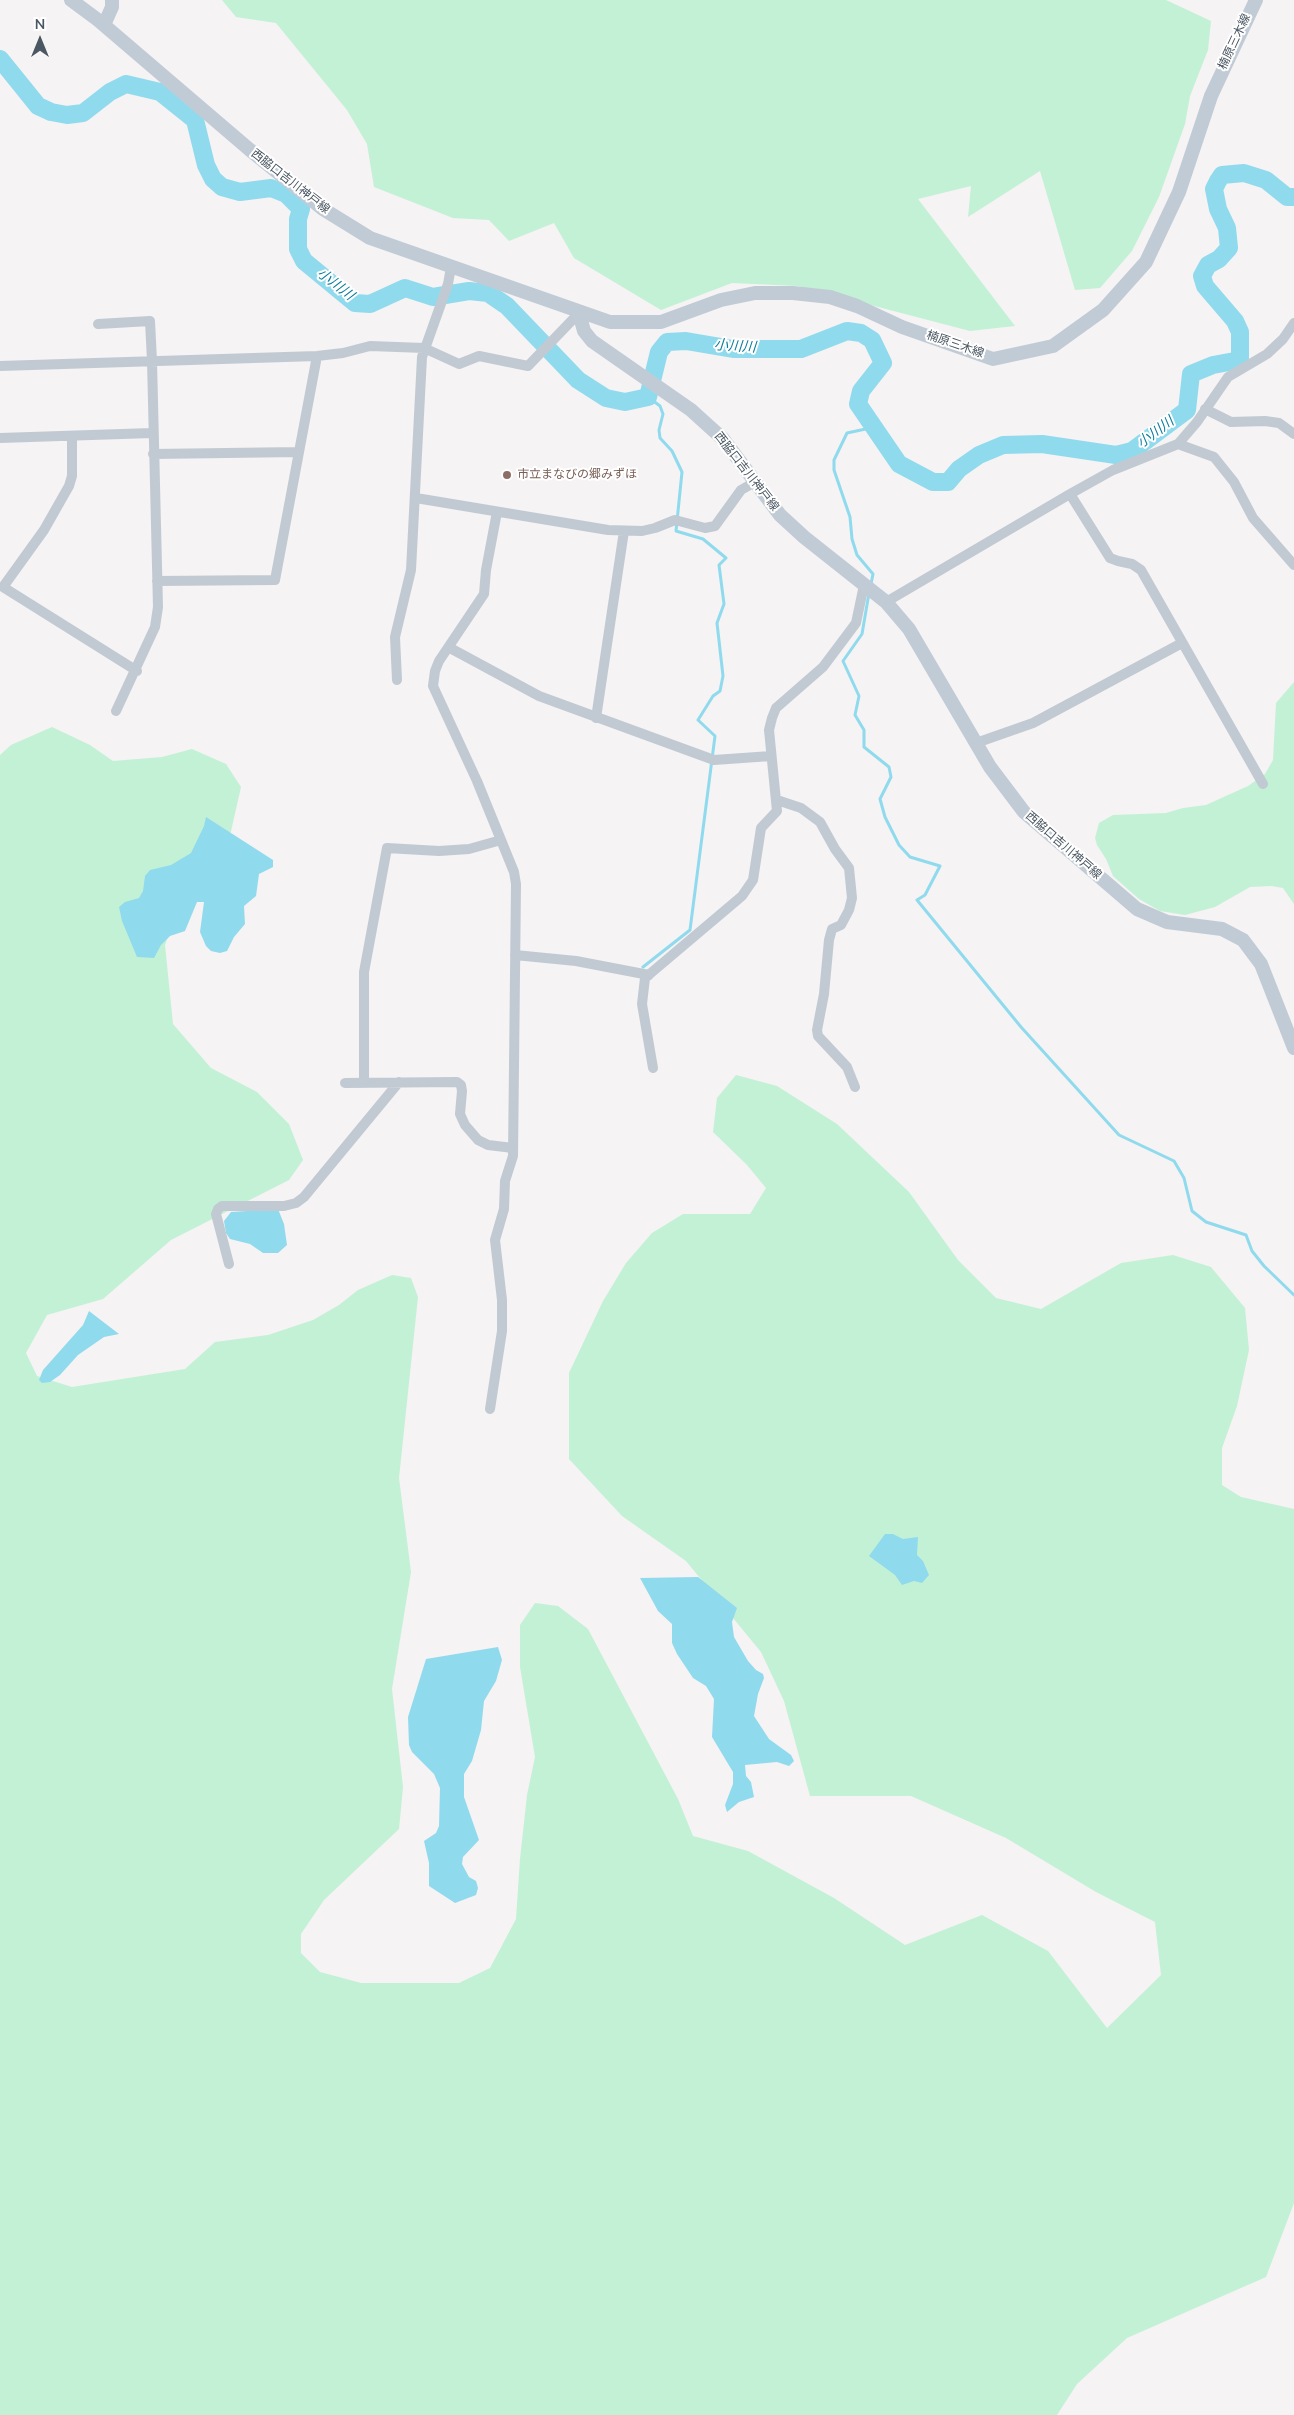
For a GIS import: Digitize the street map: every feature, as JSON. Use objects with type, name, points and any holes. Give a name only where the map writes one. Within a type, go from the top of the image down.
[{"type":"main road","points":[[71,0],[104,25],[112,7],[112,0]]},
{"type":"main road","name":"楠原三木線","points":[[579,313],[610,322],[661,322],[721,300],[755,293],[793,293],[830,298],[857,306],[902,327],[993,359],[1053,346],[1103,310],[1146,262],[1179,192],[1210,96],[1254,1]]},
{"type":"main road","name":"西脇口吉川神戸線","points":[[104,25],[250,150],[323,209],[370,238],[579,313],[584,331],[592,341],[691,410],[723,439],[780,515],[881,598],[909,629],[990,767],[1024,812],[1137,909],[1167,922],[1222,929],[1243,940],[1260,964],[1294,1048]]},
{"type":"street","points":[[397,680],[396,637],[411,570],[424,348],[448,284],[451,267]]},
{"type":"street","points":[[0,366],[317,356],[343,353],[370,346],[424,348],[459,364],[479,356],[528,366],[537,354],[579,313]]},
{"type":"street","points":[[98,324],[150,321],[152,361],[152,434],[158,607],[155,627],[116,712]]},
{"type":"street","points":[[881,598],[1114,470],[1178,444],[1197,422],[1228,377],[1267,354],[1283,339],[1294,323]]},
{"type":"street","points":[[157,581],[275,580],[317,356]]},
{"type":"street","points":[[1205,409],[1231,422],[1265,420],[1279,423],[1294,434]]},
{"type":"street","points":[[0,438],[152,434]]},
{"type":"street","points":[[72,437],[72,476],[69,486],[44,530],[3,587],[136,671]]},
{"type":"street","points":[[1178,444],[1214,457],[1234,482],[1253,518],[1294,566]]},
{"type":"street","points":[[153,454],[299,452]]},
{"type":"street","points":[[416,498],[608,530],[624,531],[655,528],[675,520],[705,528],[714,526],[741,490],[755,482]]},
{"type":"street","points":[[1070,494],[1110,558],[1118,562],[1132,564],[1141,570],[1263,784]]},
{"type":"street","points":[[490,1409],[502,1331],[502,1300],[495,1240],[504,1209],[505,1181],[513,1156],[516,884],[514,872],[501,840],[433,686],[435,671],[439,661],[450,648],[484,594],[486,570],[497,512]]},
{"type":"street","points":[[596,718],[624,531]]},
{"type":"street","points":[[652,1068],[642,1004],[642,985],[648,975],[742,896],[753,880],[761,828],[777,811],[770,730],[776,708],[823,667],[856,623],[864,585]]},
{"type":"street","points":[[976,743],[1032,723],[1182,642]]},
{"type":"street","points":[[450,648],[539,696],[714,760],[771,756]]},
{"type":"street","points":[[777,800],[801,808],[820,822],[835,849],[850,868],[852,898],[850,910],[841,925],[832,929],[829,940],[824,994],[817,1030],[818,1036],[847,1067],[855,1087]]},
{"type":"street","points":[[364,1083],[364,972],[387,848],[440,851],[469,849],[501,840]]},
{"type":"street","points":[[515,955],[576,961],[648,975]]},
{"type":"street","points":[[229,1264],[216,1214],[218,1209],[222,1206],[284,1206],[296,1203],[304,1197],[399,1082]]},
{"type":"street","points":[[346,1083],[457,1082],[461,1085],[460,1114],[465,1125],[478,1140],[488,1145],[513,1148]]},
{"type":"green space","points":[[222,0],[1166,0],[1211,21],[1208,50],[1190,96],[1185,124],[1159,197],[1132,251],[1100,288],[1075,290],[1040,171],[968,217],[971,186],[918,199],[1015,326],[970,331],[798,286],[732,283],[661,310],[574,258],[554,223],[509,241],[489,220],[453,218],[374,187],[367,144],[347,110],[276,23],[236,17]]},
{"type":"green space","points":[[1294,682],[1294,904],[1283,888],[1271,886],[1250,887],[1215,907],[1185,915],[1160,911],[1139,899],[1113,876],[1095,838],[1099,823],[1113,815],[1166,813],[1183,808],[1206,805],[1248,786],[1265,774],[1273,760],[1276,703]]},
{"type":"green space","points":[[52,727],[90,745],[113,761],[162,757],[192,749],[226,764],[241,787],[229,840],[180,904],[165,945],[173,1024],[211,1068],[257,1092],[289,1124],[303,1160],[289,1180],[171,1240],[103,1299],[47,1315],[26,1353],[37,1376],[72,1387],[185,1369],[215,1342],[268,1335],[313,1320],[339,1305],[358,1290],[392,1275],[411,1278],[418,1297],[399,1478],[411,1572],[392,1689],[403,1787],[399,1829],[324,1900],[301,1934],[301,1953],[320,1972],[361,1983],[459,1983],[490,1968],[516,1919],[527,1795],[535,1757],[520,1667],[520,1625],[535,1603],[558,1606],[588,1629],[678,1799],[693,1836],[748,1851],[834,1898],[905,1945],[982,1915],[1048,1951],[1107,2028],[1161,1975],[1155,1922],[1096,1892],[1006,1838],[911,1796],[810,1796],[784,1701],[761,1652],[686,1561],[622,1516],[569,1459],[569,1373],[603,1301],[626,1263],[652,1233],[683,1214],[750,1214],[766,1188],[747,1165],[713,1132],[717,1098],[736,1075],[777,1086],[837,1124],[909,1192],[958,1260],[996,1298],[1041,1309],[1121,1263],[1173,1255],[1211,1267],[1245,1308],[1249,1350],[1237,1406],[1222,1448],[1222,1485],[1241,1497],[1294,1509],[1294,2203],[1266,2277],[1127,2338],[1077,2384],[1057,2415],[0,2415],[0,755],[11,745]]},
{"type":"water","points":[[206,817],[273,860],[273,867],[259,874],[256,896],[244,906],[245,924],[234,937],[227,951],[220,953],[211,951],[206,946],[200,932],[204,902],[197,902],[185,931],[170,936],[161,945],[154,958],[137,957],[122,921],[119,907],[125,902],[139,898],[143,891],[145,876],[150,870],[171,865],[191,853],[204,826]]},
{"type":"water","points":[[278,1209],[284,1224],[287,1245],[278,1253],[263,1253],[250,1244],[230,1239],[226,1233],[224,1221],[231,1212]]},
{"type":"water","points":[[89,1311],[119,1334],[104,1337],[78,1355],[60,1375],[50,1382],[42,1383],[39,1380],[43,1370],[83,1325]]},
{"type":"water","points":[[885,1534],[893,1534],[903,1539],[918,1537],[917,1555],[923,1561],[929,1575],[922,1583],[914,1581],[902,1585],[895,1575],[869,1556]]},
{"type":"water","points":[[698,1577],[737,1608],[732,1622],[734,1637],[748,1661],[756,1670],[763,1674],[764,1678],[758,1694],[754,1716],[769,1739],[791,1755],[794,1761],[789,1766],[777,1762],[745,1765],[746,1776],[751,1782],[754,1797],[739,1802],[727,1812],[725,1805],[733,1784],[733,1772],[712,1737],[714,1699],[706,1686],[693,1678],[677,1654],[672,1643],[672,1624],[658,1611],[640,1578]]},
{"type":"water","points":[[498,1647],[502,1660],[496,1681],[484,1701],[481,1730],[472,1761],[464,1774],[464,1797],[479,1840],[463,1857],[462,1864],[469,1877],[476,1881],[478,1888],[476,1895],[455,1903],[429,1886],[429,1863],[424,1841],[436,1833],[439,1826],[440,1788],[434,1774],[412,1752],[409,1745],[408,1717],[426,1659]]},
{"type":"waterway","name":"小川川","points":[[0,59],[38,106],[51,112],[67,115],[83,113],[110,92],[126,84],[160,92],[195,120],[206,165],[213,179],[222,187],[240,192],[271,188],[286,194],[301,209],[298,219],[298,249],[304,261],[355,303],[370,304],[405,288],[433,297],[469,291],[488,293],[507,306],[578,380],[606,398],[625,402],[648,397],[659,352],[667,342],[686,341],[733,349],[801,349],[847,331],[861,333],[872,340],[883,363],[861,391],[858,404],[899,464],[933,482],[948,482],[959,469],[979,455],[1003,445],[1042,444],[1116,455],[1132,451],[1187,410],[1191,374],[1213,365],[1240,360],[1240,332],[1235,321],[1205,286],[1202,276],[1208,265],[1219,259],[1229,248],[1227,228],[1218,209],[1214,189],[1218,181],[1222,175],[1244,173],[1266,180],[1287,197],[1294,197]]},
{"type":"waterway","points":[[643,967],[690,930],[715,736],[698,720],[713,696],[720,691],[723,676],[717,623],[724,604],[719,565],[726,558],[703,539],[676,531],[682,472],[672,451],[660,438],[659,430],[663,414],[660,406],[648,397]]},
{"type":"waterway","points":[[871,584],[873,574],[857,555],[852,539],[850,517],[834,470],[834,460],[847,433],[875,427]]},
{"type":"waterway","points":[[869,593],[862,634],[843,661],[859,696],[855,715],[864,730],[864,747],[889,767],[891,777],[880,799],[885,817],[899,845],[910,857],[940,866],[925,895],[917,900],[1021,1027],[1119,1135],[1174,1161],[1184,1178],[1192,1211],[1206,1222],[1246,1235],[1252,1251],[1264,1266],[1294,1295]]},
{"type":"place","name":"市立まなびの郷みずほ","points":[[507,475]]}]
